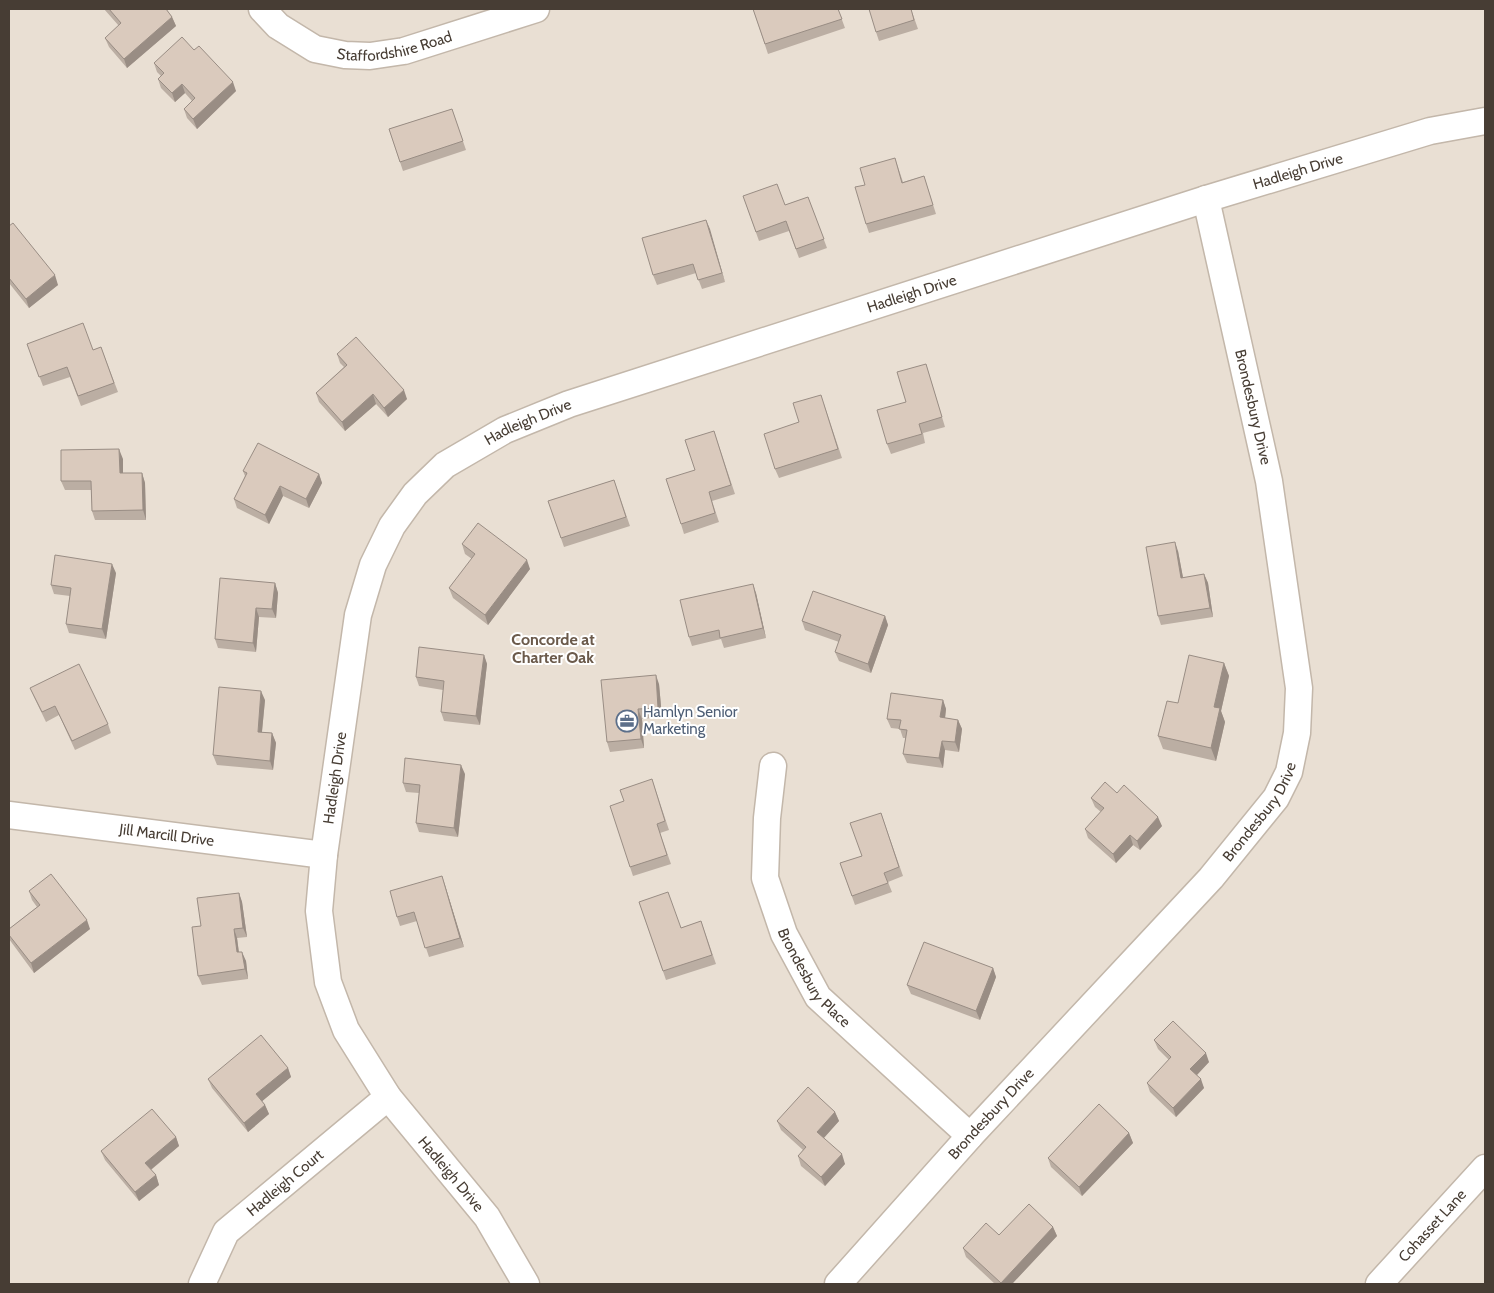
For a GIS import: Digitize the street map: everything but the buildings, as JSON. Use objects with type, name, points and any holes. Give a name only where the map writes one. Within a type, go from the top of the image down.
[{"type":"street","name":"Staffordshire Road","points":[[262,9],[278,26],[315,49],[345,55],[370,56],[404,51],[536,9]]},
{"type":"street","name":"Hadleigh Drive","points":[[526,1284],[488,1217],[388,1097],[346,1030],[328,982],[319,911],[324,855],[358,615],[373,565],[392,526],[415,494],[445,465],[505,430],[569,404],[1206,199],[1430,131],[1485,121]]},
{"type":"street","name":"Brondesbury Drive","points":[[838,1284],[970,1136],[1211,878],[1276,798],[1289,772],[1297,733],[1299,688],[1271,491],[1206,199]]},
{"type":"street","name":"Brondesbury Place","points":[[773,766],[767,818],[765,878],[784,934],[818,997],[970,1136]]},
{"type":"street","name":"Jill Marcill Drive","points":[[9,815],[324,855]]},
{"type":"street","name":"Hadleigh Court","points":[[202,1284],[226,1232],[388,1097]]},
{"type":"street","name":"Cohasset Lane","points":[[1379,1284],[1485,1168]]},
{"type":"shaded area","points":[[9,9],[1485,9],[1485,1284],[9,1284]]},
{"type":"place","name":"Hamlyn Senior Marketing","points":[[627,721]]},
{"type":"district","name":"Concorde at Charter Oak","points":[[553,648]]}]
